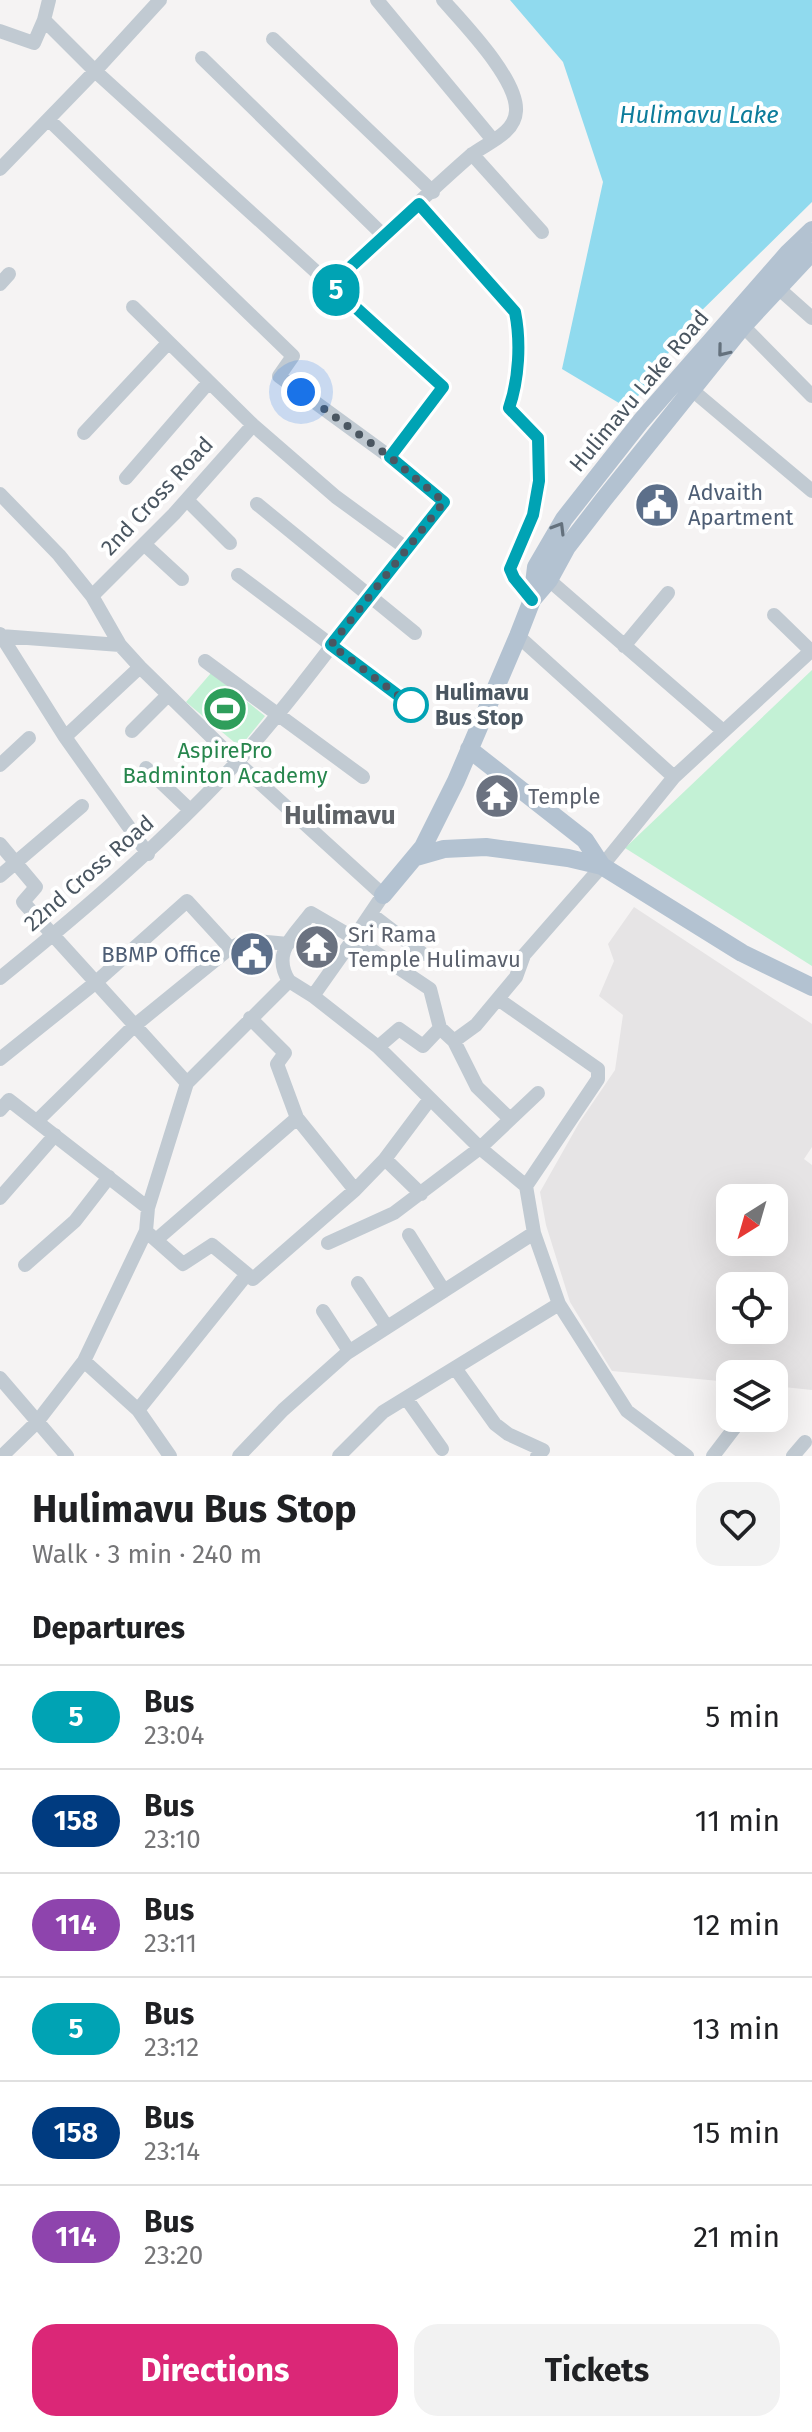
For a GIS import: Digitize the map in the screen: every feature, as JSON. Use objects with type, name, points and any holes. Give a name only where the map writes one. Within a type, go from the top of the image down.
[{"type":"main road","name":"Hulimavu Lake Road","points":[[532,600],[685,384],[788,253],[812,230]]},
{"type":"main road","name":"Hulimavu Lake Road","points":[[383,895],[416,857],[430,833],[518,636],[532,600],[536,567],[564,519],[641,421],[685,384],[812,252]]},
{"type":"main road","points":[[469,749],[585,840],[602,866]]},
{"type":"main road","points":[[416,857],[444,849],[486,847],[602,866],[742,953],[812,987]]},
{"type":"street","points":[[0,31],[34,43],[49,0]]},
{"type":"street","points":[[0,169],[160,0]]},
{"type":"street","points":[[377,0],[493,140]]},
{"type":"street","points":[[331,285],[472,154],[509,129],[515,120],[515,101],[505,79],[486,50],[443,0]]},
{"type":"street","points":[[44,20],[95,71],[443,387],[390,457],[279,376],[293,356],[49,120]]},
{"type":"street","points":[[273,39],[433,192]]},
{"type":"street","points":[[202,58],[384,236]]},
{"type":"street","points":[[472,154],[542,232]]},
{"type":"street","points":[[419,204],[515,312],[519,334],[514,396],[509,408],[538,438],[539,481],[533,515],[510,569],[532,600]]},
{"type":"street","points":[[777,287],[812,318]]},
{"type":"street","points":[[133,307],[253,425],[336,497],[406,548]]},
{"type":"street","points":[[743,326],[812,396]]},
{"type":"street","points":[[84,433],[168,343]]},
{"type":"street","points":[[126,478],[209,382]]},
{"type":"street","points":[[685,384],[812,491]]},
{"type":"street","name":"2nd Cross Road","points":[[92,596],[187,500],[253,425]]},
{"type":"street","name":"22nd Cross Road","points":[[0,978],[148,854],[237,762],[277,716],[444,502],[390,457]]},
{"type":"street","points":[[0,494],[59,555],[92,596],[120,645],[140,667],[237,762],[383,895],[313,996]]},
{"type":"street","points":[[187,500],[230,543]]},
{"type":"street","points":[[257,504],[415,633]]},
{"type":"street","points":[[144,544],[182,579]]},
{"type":"street","points":[[238,575],[411,705]]},
{"type":"street","points":[[549,580],[722,730]]},
{"type":"street","points":[[624,646],[668,593]]},
{"type":"street","points":[[454,1041],[476,1025],[498,999],[516,977],[524,955],[674,777],[812,650],[774,615]]},
{"type":"street","points":[[1,635],[120,645]]},
{"type":"street","points":[[1,635],[65,737],[148,854]]},
{"type":"street","points":[[518,636],[674,777]]},
{"type":"street","points":[[205,661],[363,777]]},
{"type":"street","points":[[65,737],[140,667]]},
{"type":"street","points":[[132,731],[168,695]]},
{"type":"street","points":[[0,765],[29,738]]},
{"type":"street","points":[[146,768],[190,810]]},
{"type":"street","points":[[0,876],[82,806]]},
{"type":"street","points":[[0,844],[36,887],[23,902],[187,1083]]},
{"type":"street","points":[[0,1059],[95,983],[187,901],[230,948]]},
{"type":"street","points":[[510,1119],[477,1087],[454,1041],[440,1028],[430,989],[311,913],[280,958],[281,968],[289,981],[378,1047],[480,1148],[526,1186],[534,1233],[559,1304],[627,1411],[687,1456]]},
{"type":"street","points":[[371,914],[423,954]]},
{"type":"street","points":[[37,1121],[134,1026],[230,948],[247,940],[288,944]]},
{"type":"street","points":[[289,981],[187,1083],[148,1208],[151,1236],[183,1264],[212,1245],[253,1279],[355,1190],[385,1159],[430,1099]]},
{"type":"street","points":[[498,999],[598,1069],[600,1074],[526,1186]]},
{"type":"street","points":[[250,1018],[285,1053],[277,1064],[297,1118],[355,1190]]},
{"type":"street","points":[[378,1047],[399,1029],[423,1046],[440,1028]]},
{"type":"street","points":[[328,1243],[394,1213],[421,1194],[480,1148],[538,1093]]},
{"type":"street","points":[[0,1110],[9,1100],[148,1208]]},
{"type":"street","points":[[2,1456],[37,1422],[84,1361],[151,1236],[297,1118]]},
{"type":"street","points":[[0,1198],[55,1135]]},
{"type":"street","points":[[385,1159],[421,1194]]},
{"type":"street","points":[[25,1265],[75,1221],[109,1177]]},
{"type":"street","points":[[239,1456],[283,1410],[349,1351],[534,1233]]},
{"type":"street","points":[[409,1235],[444,1291]]},
{"type":"street","points":[[138,1410],[247,1274]]},
{"type":"street","points":[[358,1283],[387,1327]]},
{"type":"street","points":[[339,1456],[383,1412],[559,1304]]},
{"type":"street","points":[[323,1311],[349,1351]]},
{"type":"street","points":[[84,1361],[138,1410],[170,1456]]},
{"type":"street","points":[[455,1368],[495,1424],[501,1430],[543,1450],[537,1456]]},
{"type":"street","points":[[0,1378],[67,1456]]},
{"type":"street","points":[[406,1398],[442,1449]]},
{"type":"street","points":[[713,1456],[731,1432]]},
{"type":"street","points":[[793,1456],[805,1442]]},
{"type":"shaded area","points":[[634,907],[812,1024],[812,1147],[804,1159],[812,1165],[812,1390],[788,1387],[788,1360],[716,1360],[716,1381],[612,1371],[570,1302],[546,1225],[540,1192],[579,1123],[615,1070],[623,1015],[599,996],[614,961],[608,944]]},
{"type":"green space","points":[[812,670],[812,966],[625,848]]},
{"type":"green space","name":"AspirePro Badminton Academy","points":[[211,673],[265,716],[240,747],[186,702]]},
{"type":"water","name":"Hulimavu Lake","points":[[510,0],[812,0],[812,202],[691,321],[629,409],[562,369],[603,182],[563,62]]},
{"type":"bus line","name":"5","points":[[411,705],[331,645],[444,502],[390,457],[443,387],[331,285],[419,204],[515,312],[519,334],[514,396],[509,408],[538,438],[539,481],[533,515],[510,569],[532,600]]},
{"type":"place","name":"Advaith Apartment","points":[[657,505]]},
{"type":"place","name":"Hulimavu Bus Stop","points":[[411,705]]},
{"type":"place","name":"AspirePro Badminton Academy","points":[[225,709]]},
{"type":"place","name":"Temple","points":[[497,796]]},
{"type":"place","name":"Sri Rama Temple Hulimavu","points":[[317,947]]},
{"type":"place","name":"BBMP Office","points":[[252,954]]},
{"type":"district","name":"Hulimavu","points":[[340,815]]},
{"type":"route","points":[[301,392],[390,457],[444,502],[331,645],[411,705]]}]
